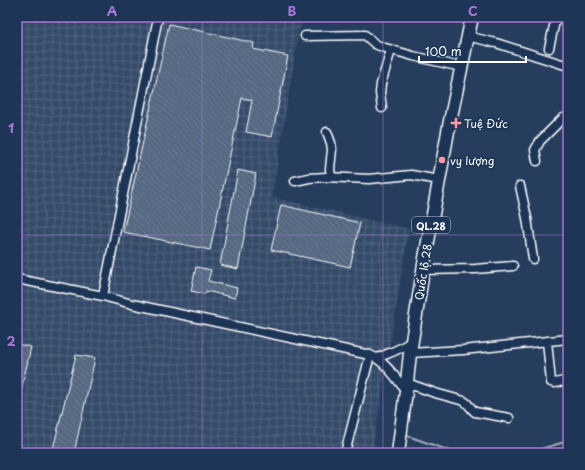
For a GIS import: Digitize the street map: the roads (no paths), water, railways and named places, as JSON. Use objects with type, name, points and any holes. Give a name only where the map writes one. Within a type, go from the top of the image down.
[{"type":"highway","name":"Quốc lộ 28","points":[[398,453],[410,353],[423,270],[439,180],[472,17]]},
{"type":"street","points":[[103,296],[158,17]]},
{"type":"street","points":[[549,48],[556,17]]},
{"type":"street","points":[[305,36],[365,35],[375,44],[390,50],[461,67]]},
{"type":"street","points":[[467,36],[496,43],[568,66]]},
{"type":"street","points":[[382,108],[380,93],[381,84],[390,50]]},
{"type":"street","points":[[537,162],[535,150],[540,141],[563,118]]},
{"type":"street","points":[[327,132],[332,149],[330,166],[331,177]]},
{"type":"street","points":[[295,181],[308,178],[331,177],[369,179],[411,175],[439,180]]},
{"type":"street","points":[[520,186],[527,218],[533,259]]},
{"type":"street","points":[[423,270],[475,269],[513,266]]},
{"type":"street","points":[[17,279],[103,296],[132,304],[253,329],[373,357],[406,387],[464,401],[475,412],[509,418]]},
{"type":"street","points":[[410,353],[463,350],[568,339]]},
{"type":"street","points":[[373,357],[395,351],[408,345],[413,340]]},
{"type":"street","points":[[546,341],[551,382],[555,383],[568,380]]},
{"type":"street","points":[[345,453],[373,357]]},
{"type":"waterway","points":[[405,435],[456,453]]},
{"type":"waterway","points":[[527,453],[568,441]]},
{"type":"place","name":"Tuệ Đức","points":[[456,123]]},
{"type":"place","name":"vy lượng","points":[[442,160]]}]
